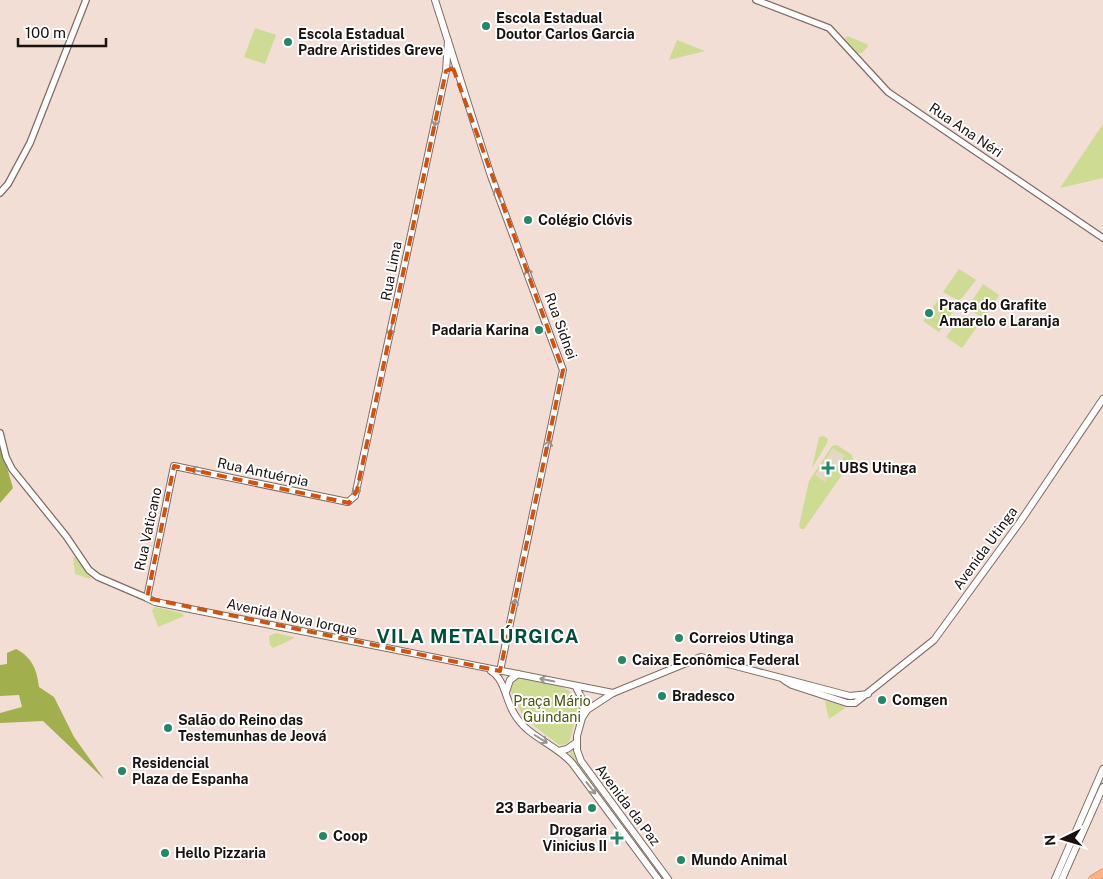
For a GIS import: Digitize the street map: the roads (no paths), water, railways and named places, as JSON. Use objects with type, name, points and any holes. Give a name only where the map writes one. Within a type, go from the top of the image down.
[{"type":"highway","points":[[1093,879],[1103,873]]},
{"type":"main road","name":"Rua Sidnei","points":[[435,0],[491,176],[563,370],[500,671]]},
{"type":"main road","name":"Rua Lima","points":[[348,502],[355,496],[358,490],[446,71],[444,57],[448,41]]},
{"type":"main road","points":[[444,57],[457,70]]},
{"type":"main road","points":[[446,71],[451,68],[457,70]]},
{"type":"main road","name":"Avenida Utinga","points":[[584,713],[613,693],[701,657],[854,697],[868,694],[934,640],[1020,522],[1103,399]]},
{"type":"main road","name":"Rua Antuérpia","points":[[174,466],[348,502]]},
{"type":"main road","name":"Rua Vaticano","points":[[147,598],[174,466]]},
{"type":"main road","name":"Avenida Nova Iorque","points":[[147,598],[155,602],[489,670],[518,674]]},
{"type":"main road","points":[[489,670],[497,675],[514,715],[524,727],[559,751],[567,749],[577,742],[584,713],[582,699],[576,686]]},
{"type":"main road","points":[[506,696],[508,683],[518,674],[613,693]]},
{"type":"main road","name":"Avenida da Paz","points":[[577,742],[580,761],[668,879]]},
{"type":"main road","name":"Avenida da Paz","points":[[559,751],[572,763],[658,879]]},
{"type":"main road","points":[[1055,879],[1103,769]]},
{"type":"main road","points":[[1062,879],[1103,786]]},
{"type":"street","points":[[0,192],[8,184],[30,143],[86,0]]},
{"type":"street","name":"Rua Ana Néri","points":[[756,0],[827,27],[888,92],[1103,238]]},
{"type":"street","name":"Avenida Nova Iorque","points":[[0,433],[6,458],[12,469],[41,504],[87,568],[95,575],[147,598]]},
{"type":"place","name":"Escola Estadual Doutor Carlos Garcia","points":[[486,26]]},
{"type":"place","name":"Escola Estadual Padre Aristides Greve","points":[[288,42]]},
{"type":"place","name":"Colégio Clóvis","points":[[528,220]]},
{"type":"place","name":"Praça do Grafite Amarelo e Laranja","points":[[929,313]]},
{"type":"place","name":"Padaria Karina","points":[[539,330]]},
{"type":"place","name":"UBS Utinga","points":[[828,468]]},
{"type":"place","name":"Correios Utinga","points":[[679,638]]},
{"type":"place","name":"Caixa Econômica Federal","points":[[622,660]]},
{"type":"place","name":"Bradesco","points":[[662,696]]},
{"type":"place","name":"Comgen","points":[[882,700]]},
{"type":"place","name":"Salão do Reino das Testemunhas de Jeová","points":[[168,728]]},
{"type":"place","name":"Residencial Plaza de Espanha","points":[[122,771]]},
{"type":"place","name":"23 Barbearia","points":[[592,808]]},
{"type":"place","name":"Coop","points":[[323,836]]},
{"type":"place","name":"Drogaria Vinicius II","points":[[617,838]]},
{"type":"place","name":"Hello Pizzaria","points":[[165,853]]},
{"type":"place","name":"Mundo Animal","points":[[681,860]]},
{"type":"district","name":"VILA METALÚRGICA","points":[[478,636]]},
{"type":"park label","name":"Praça Mário Guindani","points":[[552,710]]}]
